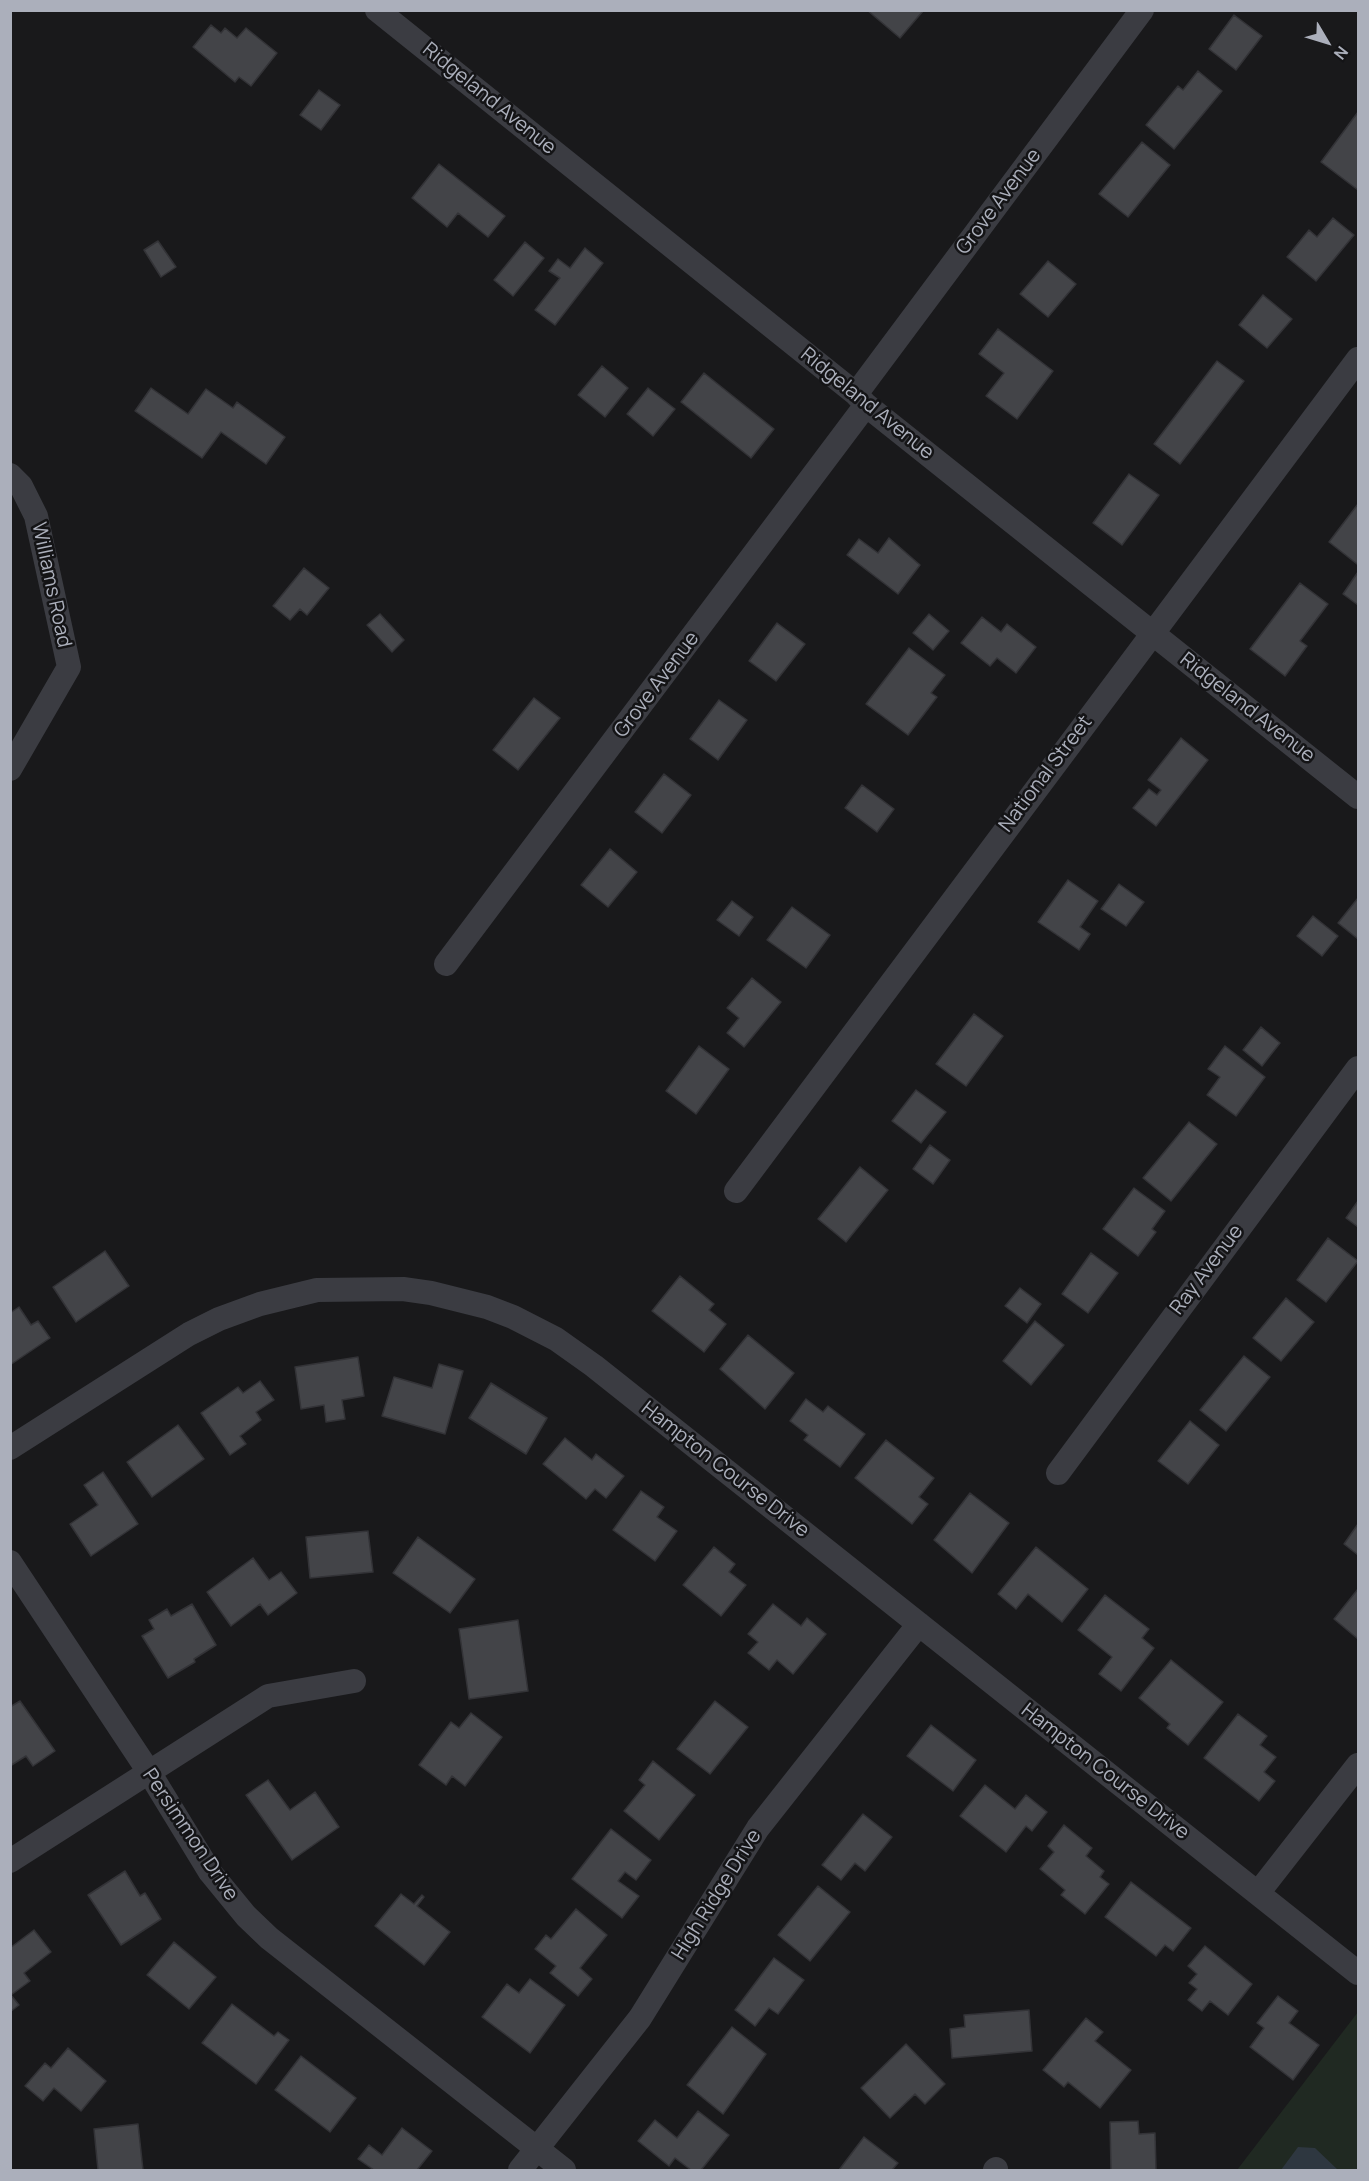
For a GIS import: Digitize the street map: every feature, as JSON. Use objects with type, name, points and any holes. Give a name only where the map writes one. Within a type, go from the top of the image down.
[{"type":"street","name":"Ridgeland Avenue","points":[[377,10],[1359,797]]},
{"type":"street","name":"Grove Avenue","points":[[446,964],[861,400],[1142,10]]},
{"type":"street","name":"National Street","points":[[736,1191],[1359,359]]},
{"type":"street","name":"Williams Road","points":[[10,475],[21,486],[36,516],[69,667],[10,769]]},
{"type":"street","name":"Ray Avenue","points":[[1058,1473],[1359,1068]]},
{"type":"street","name":"Hampton Course Drive","points":[[10,1448],[189,1335],[219,1319],[260,1304],[316,1290],[373,1288],[431,1293],[486,1307],[556,1339],[594,1366],[1359,1973]]},
{"type":"street","name":"Persimmon Drive","points":[[10,1562],[113,1722],[149,1772],[210,1872],[254,1923],[564,2170]]},
{"type":"street","name":"High Ridge Drive","points":[[520,2170],[640,2018],[758,1828],[919,1624]]},
{"type":"street","points":[[10,1861],[268,1696],[354,1681]]},
{"type":"street","points":[[1257,1893],[1359,1765]]},
{"type":"shaded area","points":[[1358,2012],[1358,2170],[1237,2170]]},
{"type":"shaded area","points":[[1298,2147],[1315,2148],[1338,2170],[1281,2170]]},
{"type":"building","points":[[867,10],[923,10],[923,11],[900,38]]},
{"type":"building","points":[[1234,15],[1262,36],[1236,70],[1209,49]]},
{"type":"building","points":[[211,25],[221,33],[225,28],[237,38],[246,28],[277,53],[251,86],[239,77],[235,82],[193,47]]},
{"type":"building","points":[[1198,71],[1222,91],[1174,149],[1146,125],[1178,86],[1183,90]]},
{"type":"building","points":[[319,90],[340,105],[321,130],[300,115]]},
{"type":"building","points":[[1358,112],[1358,190],[1321,162]]},
{"type":"building","points":[[1142,142],[1170,165],[1128,217],[1099,194]]},
{"type":"building","points":[[439,164],[505,216],[488,237],[458,213],[447,227],[412,198]]},
{"type":"building","points":[[1333,218],[1354,235],[1316,281],[1287,257],[1309,230],[1317,237]]},
{"type":"building","points":[[158,241],[176,267],[161,277],[144,250]]},
{"type":"building","points":[[525,242],[544,258],[513,296],[494,280]]},
{"type":"building","points":[[585,248],[603,263],[555,325],[535,310],[560,278],[549,271],[558,259],[570,268]]},
{"type":"building","points":[[1048,261],[1076,284],[1048,317],[1020,294]]},
{"type":"building","points":[[1263,295],[1292,319],[1267,348],[1239,325]]},
{"type":"building","points":[[998,329],[1053,371],[1017,419],[986,396],[1004,373],[979,354]]},
{"type":"building","points":[[1217,361],[1244,381],[1180,464],[1154,444]]},
{"type":"building","points":[[602,366],[628,388],[605,417],[578,395]]},
{"type":"building","points":[[704,373],[774,429],[751,458],[681,402]]},
{"type":"building","points":[[151,388],[188,414],[206,389],[233,408],[237,402],[285,437],[266,464],[221,432],[202,458],[135,411]]},
{"type":"building","points":[[648,388],[675,409],[653,436],[627,414]]},
{"type":"building","points":[[1129,474],[1159,495],[1122,545],[1093,523]]},
{"type":"building","points":[[1358,504],[1358,562],[1357,564],[1329,542]]},
{"type":"building","points":[[889,538],[920,565],[898,594],[847,555],[859,539],[878,553]]},
{"type":"building","points":[[304,568],[329,588],[307,615],[300,609],[290,620],[273,606]]},
{"type":"building","points":[[1358,572],[1358,605],[1343,594]]},
{"type":"building","points":[[1300,583],[1328,604],[1300,641],[1307,646],[1285,676],[1250,649]]},
{"type":"building","points":[[380,614],[404,640],[392,652],[367,625]]},
{"type":"building","points":[[929,614],[949,631],[933,650],[913,633]]},
{"type":"building","points":[[982,617],[1001,632],[1007,624],[1036,647],[1016,673],[997,658],[990,666],[961,643]]},
{"type":"building","points":[[777,623],[805,644],[776,681],[749,661]]},
{"type":"building","points":[[909,648],[945,675],[931,693],[937,697],[908,735],[866,704]]},
{"type":"building","points":[[534,698],[560,718],[518,770],[493,750]]},
{"type":"building","points":[[719,700],[747,720],[718,760],[690,739]]},
{"type":"building","points":[[1181,738],[1208,760],[1156,826],[1133,808],[1149,789],[1157,795],[1161,790],[1148,780]]},
{"type":"building","points":[[664,774],[691,795],[662,833],[635,812]]},
{"type":"building","points":[[862,785],[894,809],[877,832],[845,808]]},
{"type":"building","points":[[610,849],[637,872],[608,907],[581,885]]},
{"type":"building","points":[[1068,880],[1098,901],[1080,927],[1090,934],[1079,950],[1038,922]]},
{"type":"building","points":[[1119,884],[1144,902],[1126,926],[1101,909]]},
{"type":"building","points":[[1358,898],[1358,939],[1338,923]]},
{"type":"building","points":[[732,901],[753,917],[739,936],[717,920]]},
{"type":"building","points":[[792,907],[830,935],[806,968],[767,940]]},
{"type":"building","points":[[1313,916],[1338,936],[1322,956],[1297,936]]},
{"type":"building","points":[[752,978],[781,1002],[744,1047],[727,1033],[739,1018],[727,1008]]},
{"type":"building","points":[[974,1014],[1003,1036],[966,1086],[936,1064]]},
{"type":"building","points":[[1261,1027],[1280,1043],[1262,1066],[1243,1050]]},
{"type":"building","points":[[699,1046],[729,1069],[696,1114],[666,1091]]},
{"type":"building","points":[[1225,1046],[1265,1077],[1236,1116],[1207,1095],[1220,1077],[1208,1069]]},
{"type":"building","points":[[916,1090],[946,1112],[921,1143],[892,1121]]},
{"type":"building","points":[[1189,1122],[1217,1144],[1171,1201],[1143,1178]]},
{"type":"building","points":[[930,1145],[950,1160],[933,1184],[913,1169]]},
{"type":"building","points":[[860,1167],[888,1190],[846,1242],[818,1219]]},
{"type":"building","points":[[1134,1188],[1165,1211],[1152,1229],[1156,1232],[1138,1256],[1103,1229]]},
{"type":"building","points":[[1358,1201],[1358,1227],[1346,1218]]},
{"type":"building","points":[[1328,1238],[1358,1261],[1326,1302],[1297,1280]]},
{"type":"building","points":[[105,1251],[129,1286],[76,1322],[53,1287]]},
{"type":"building","points":[[1091,1253],[1118,1273],[1088,1313],[1062,1294]]},
{"type":"building","points":[[680,1276],[714,1304],[709,1310],[726,1324],[704,1352],[652,1311]]},
{"type":"building","points":[[1020,1288],[1041,1304],[1027,1323],[1005,1306]]},
{"type":"building","points":[[1286,1298],[1314,1322],[1281,1361],[1253,1338]]},
{"type":"building","points":[[19,1307],[31,1325],[38,1321],[50,1338],[10,1365],[10,1313]]},
{"type":"building","points":[[1035,1321],[1064,1345],[1031,1385],[1003,1361]]},
{"type":"building","points":[[748,1335],[794,1373],[765,1409],[720,1369]]},
{"type":"building","points":[[1244,1356],[1270,1377],[1226,1431],[1200,1410]]},
{"type":"building","points":[[358,1357],[364,1396],[342,1400],[345,1419],[326,1422],[324,1405],[301,1409],[295,1367]]},
{"type":"building","points":[[439,1364],[463,1371],[445,1434],[382,1416],[394,1377],[432,1388]]},
{"type":"building","points":[[260,1381],[274,1400],[256,1412],[261,1420],[240,1436],[246,1444],[230,1455],[201,1413],[238,1387],[243,1393]]},
{"type":"building","points":[[491,1383],[547,1418],[526,1454],[469,1418]]},
{"type":"building","points":[[806,1399],[823,1412],[828,1406],[865,1434],[840,1467],[804,1440],[808,1435],[790,1421]]},
{"type":"building","points":[[1190,1421],[1219,1445],[1188,1484],[1158,1461]]},
{"type":"building","points":[[178,1425],[204,1459],[152,1497],[127,1462]]},
{"type":"building","points":[[565,1438],[592,1460],[596,1454],[624,1476],[606,1498],[595,1489],[586,1499],[543,1464]]},
{"type":"building","points":[[886,1440],[934,1478],[919,1497],[928,1504],[912,1524],[855,1478]]},
{"type":"building","points":[[103,1472],[138,1524],[91,1556],[70,1524],[98,1505],[84,1485]]},
{"type":"building","points":[[641,1491],[664,1507],[657,1517],[677,1531],[655,1561],[613,1530]]},
{"type":"building","points":[[970,1493],[1009,1523],[972,1573],[934,1540]]},
{"type":"building","points":[[1358,1524],[1358,1555],[1344,1544]]},
{"type":"building","points":[[368,1531],[373,1572],[310,1578],[306,1537]]},
{"type":"building","points":[[418,1537],[475,1579],[450,1613],[393,1573]]},
{"type":"building","points":[[714,1547],[735,1564],[729,1572],[746,1585],[721,1616],[683,1585]]},
{"type":"building","points":[[1036,1547],[1088,1589],[1062,1622],[1028,1594],[1016,1609],[998,1594]]},
{"type":"building","points":[[253,1558],[269,1580],[281,1572],[297,1593],[268,1615],[260,1604],[231,1626],[207,1592]]},
{"type":"building","points":[[1358,1589],[1358,1639],[1334,1619]]},
{"type":"building","points":[[1105,1595],[1149,1629],[1142,1638],[1154,1648],[1121,1691],[1099,1674],[1112,1657],[1078,1630]]},
{"type":"building","points":[[192,1604],[216,1645],[194,1659],[195,1662],[168,1678],[142,1636],[154,1629],[149,1620],[167,1609],[171,1616]]},
{"type":"building","points":[[773,1604],[801,1626],[807,1618],[826,1634],[793,1674],[777,1660],[769,1670],[748,1653],[758,1642],[748,1634]]},
{"type":"building","points":[[518,1620],[528,1691],[469,1699],[459,1629]]},
{"type":"building","points":[[1171,1660],[1223,1702],[1188,1745],[1167,1728],[1170,1724],[1139,1698]]},
{"type":"building","points":[[20,1701],[55,1751],[33,1766],[26,1756],[10,1766],[10,1707]]},
{"type":"building","points":[[715,1701],[748,1727],[710,1774],[677,1749]]},
{"type":"building","points":[[471,1713],[502,1737],[465,1786],[452,1776],[446,1785],[419,1765],[451,1722],[459,1728]]},
{"type":"building","points":[[1238,1714],[1267,1736],[1260,1745],[1276,1757],[1264,1772],[1275,1781],[1259,1801],[1204,1758]]},
{"type":"building","points":[[931,1725],[976,1760],[953,1791],[907,1756]]},
{"type":"building","points":[[653,1761],[695,1795],[659,1840],[624,1811],[645,1785],[639,1780]]},
{"type":"building","points":[[268,1780],[290,1810],[315,1792],[339,1827],[292,1860],[246,1795]]},
{"type":"building","points":[[985,1785],[1015,1809],[1026,1795],[1047,1812],[1032,1831],[1026,1826],[1006,1852],[960,1816]]},
{"type":"building","points":[[863,1814],[892,1837],[865,1871],[855,1863],[841,1880],[822,1865]]},
{"type":"building","points":[[1064,1825],[1092,1848],[1086,1856],[1104,1871],[1100,1877],[1109,1884],[1085,1914],[1061,1895],[1065,1890],[1040,1869],[1054,1852],[1048,1846]]},
{"type":"building","points":[[611,1829],[651,1860],[636,1880],[625,1872],[618,1881],[639,1896],[622,1918],[572,1879]]},
{"type":"building","points":[[125,1871],[140,1896],[145,1893],[161,1919],[121,1945],[88,1895]]},
{"type":"building","points":[[1131,1882],[1191,1928],[1173,1951],[1165,1945],[1156,1956],[1105,1917]]},
{"type":"building","points":[[818,1886],[850,1912],[810,1961],[778,1935]]},
{"type":"building","points":[[401,1894],[414,1904],[422,1895],[424,1897],[417,1906],[450,1932],[424,1965],[375,1926]]},
{"type":"building","points":[[576,1909],[607,1935],[580,1968],[592,1979],[578,1996],[550,1973],[556,1966],[535,1949],[546,1935],[551,1939]]},
{"type":"building","points":[[34,1930],[51,1952],[24,1973],[30,1981],[11,1995],[19,2005],[10,2012],[10,1948]]},
{"type":"building","points":[[174,1942],[216,1977],[189,2009],[147,1975]]},
{"type":"building","points":[[1205,1946],[1252,1984],[1228,2015],[1210,2001],[1202,2011],[1188,2000],[1197,1989],[1189,1983],[1197,1974],[1188,1966]]},
{"type":"building","points":[[774,1958],[804,1980],[778,2014],[769,2008],[755,2026],[735,2010]]},
{"type":"building","points":[[530,1979],[565,2005],[530,2053],[482,2017],[507,1984],[519,1993]]},
{"type":"building","points":[[1278,1996],[1298,2011],[1289,2023],[1319,2045],[1293,2080],[1250,2047],[1264,2028],[1257,2023]]},
{"type":"building","points":[[232,2004],[274,2036],[278,2032],[289,2040],[256,2084],[202,2043]]},
{"type":"building","points":[[1029,2010],[1032,2051],[952,2058],[950,2029],[965,2027],[964,2015]]},
{"type":"building","points":[[1086,2018],[1103,2032],[1095,2041],[1131,2070],[1100,2108],[1068,2082],[1064,2087],[1043,2070]]},
{"type":"building","points":[[732,2027],[766,2054],[723,2114],[687,2085]]},
{"type":"building","points":[[906,2044],[945,2084],[925,2104],[915,2094],[890,2118],[861,2088]]},
{"type":"building","points":[[68,2048],[106,2081],[81,2111],[54,2088],[43,2101],[25,2086],[45,2063],[51,2068]]},
{"type":"building","points":[[301,2056],[356,2098],[330,2132],[275,2090]]},
{"type":"building","points":[[698,2111],[729,2135],[701,2170],[691,2170],[675,2158],[669,2166],[638,2141],[655,2120],[677,2138]]},
{"type":"building","points":[[1138,2121],[1139,2134],[1155,2133],[1156,2170],[1111,2170],[1110,2122]]},
{"type":"building","points":[[138,2124],[143,2170],[98,2170],[94,2129]]},
{"type":"building","points":[[402,2128],[432,2151],[417,2170],[374,2170],[358,2159],[369,2145],[382,2155]]},
{"type":"building","points":[[864,2137],[898,2163],[892,2170],[839,2170]]}]
